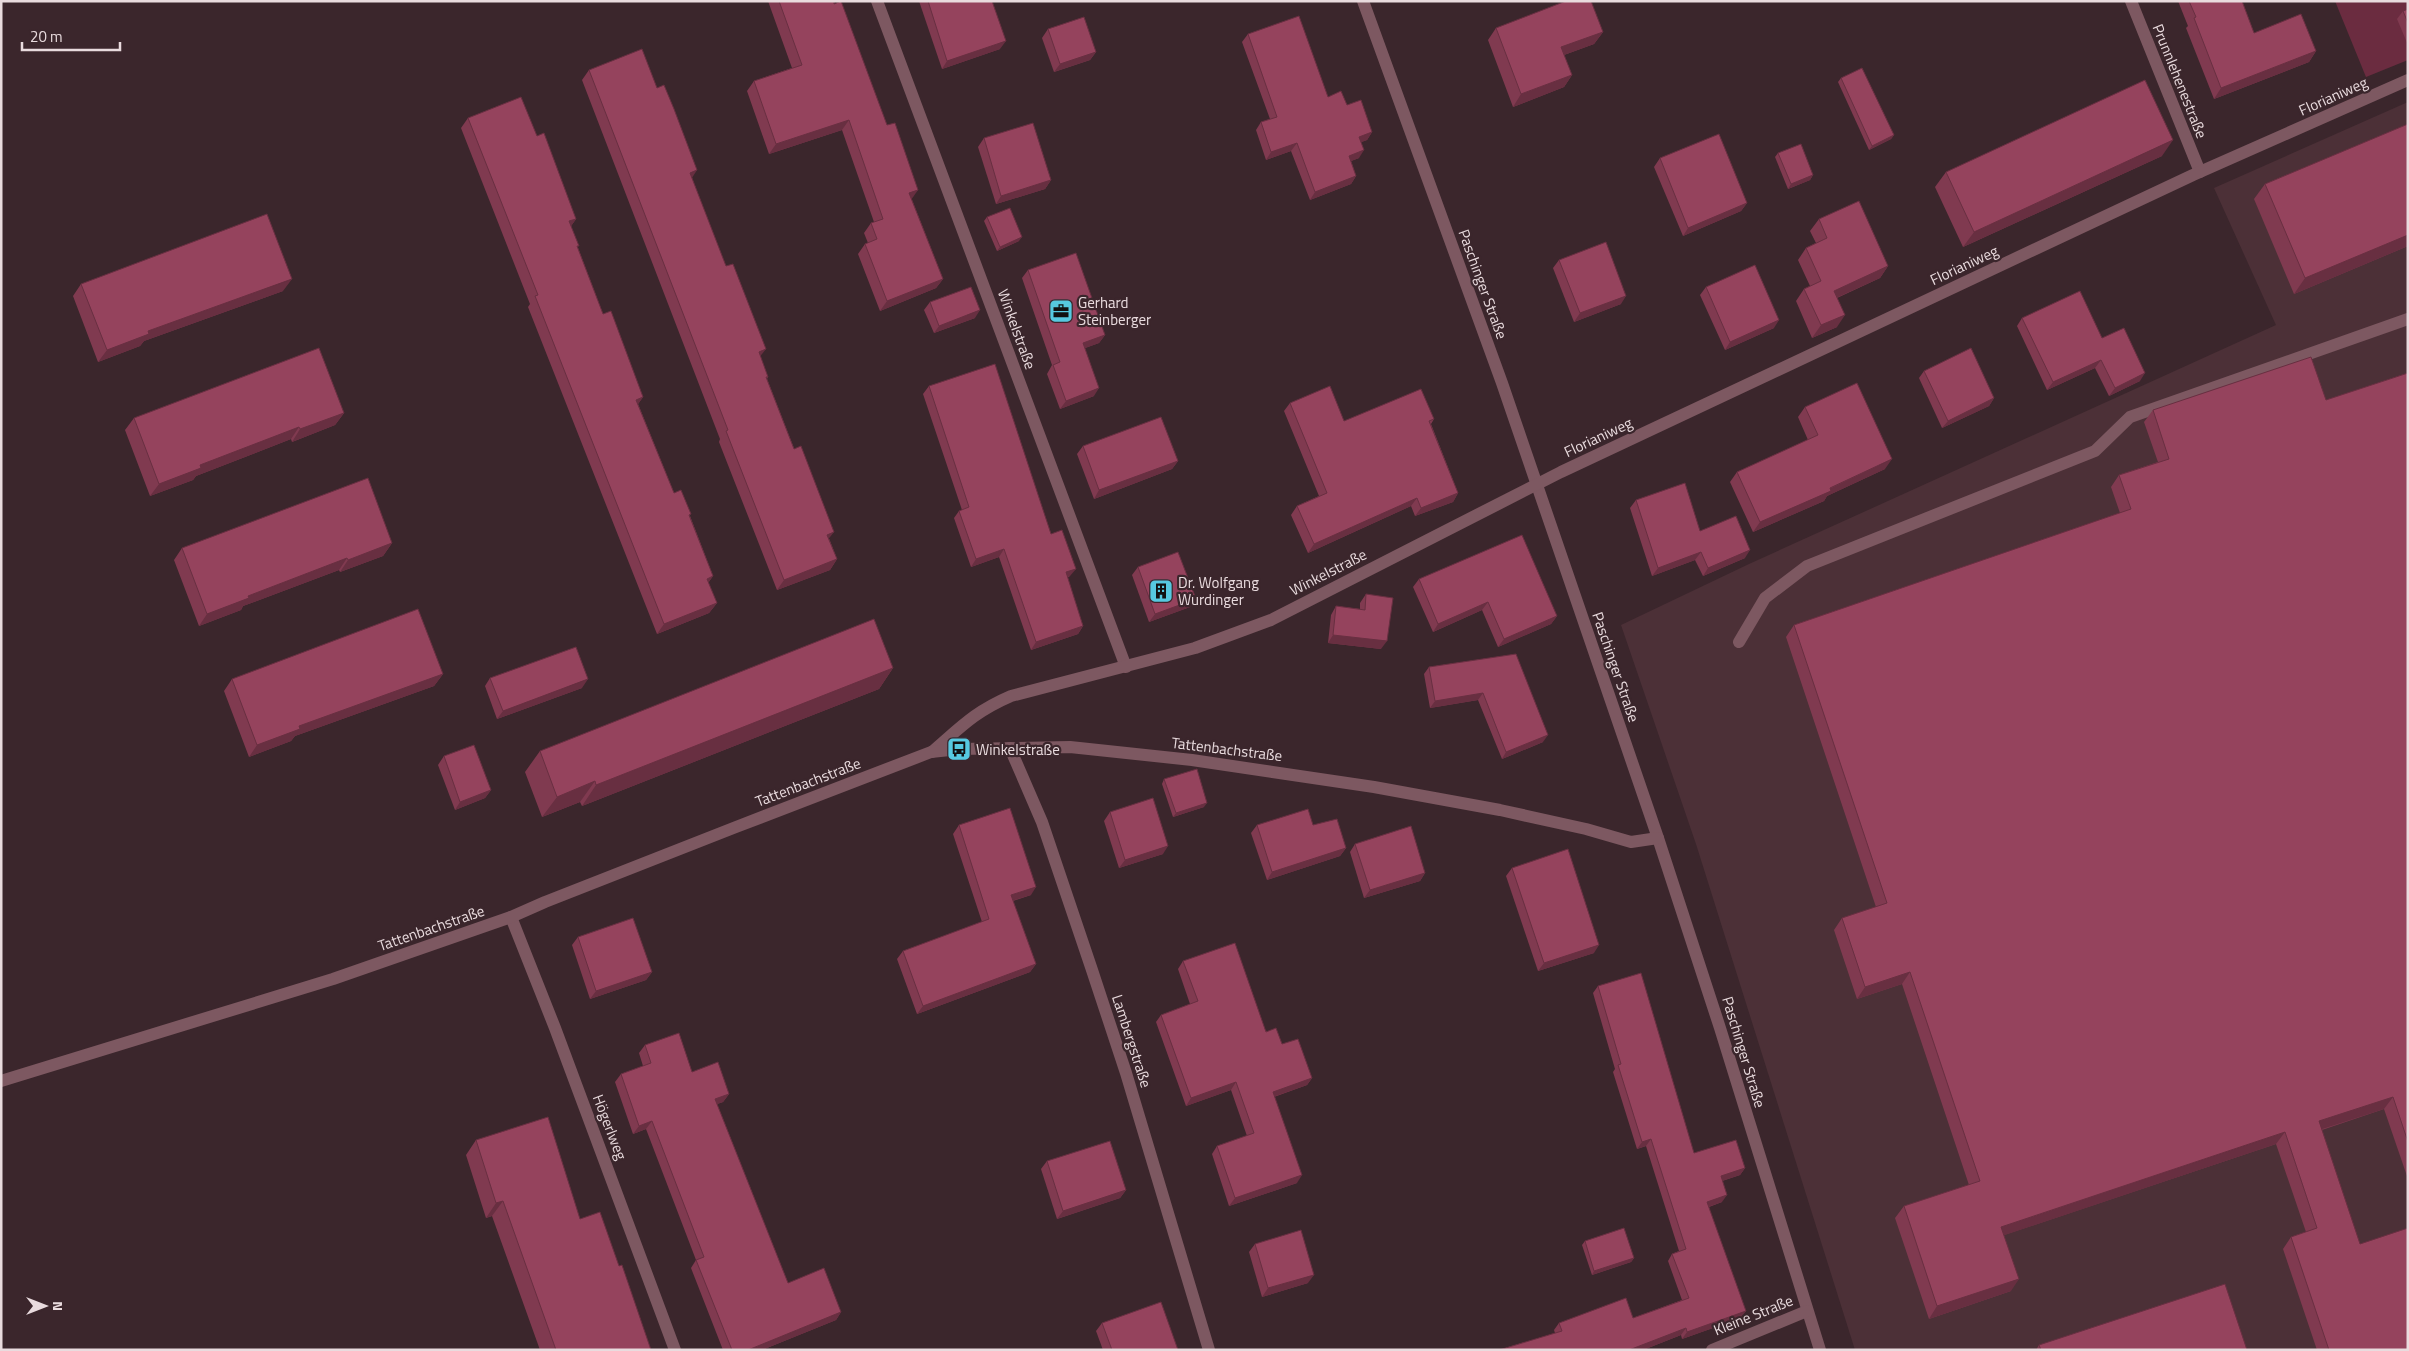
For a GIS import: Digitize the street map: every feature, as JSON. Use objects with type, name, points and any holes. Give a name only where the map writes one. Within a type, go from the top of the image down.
[{"type":"street","name":"Winkelstraße","points":[[877,1],[1126,667]]},
{"type":"street","name":"Paschinger Straße","points":[[1363,1],[1537,485],[1658,838],[1720,1028],[1806,1311],[1820,1350]]},
{"type":"street","name":"Prunnlehenestraße","points":[[2131,1],[2200,172]]},
{"type":"street","name":"Florianiweg","points":[[1537,485],[2200,172],[2408,80]]},
{"type":"street","points":[[1739,642],[1764,598],[1807,566],[2095,451],[2130,417],[2408,319]]},
{"type":"street","name":"Winkelstraße","points":[[932,752],[959,726],[985,707],[1011,696],[1196,648],[1271,620],[1537,485]]},
{"type":"street","name":"Tattenbachstraße","points":[[1,1081],[333,979],[511,917],[718,834],[932,752],[959,749],[1070,747],[1276,771],[1374,786],[1500,810],[1631,842],[1658,838]]},
{"type":"street","name":"Lambergstraße","points":[[1010,748],[1042,822],[1098,988],[1126,1073],[1209,1350]]},
{"type":"street","name":"Högerlweg","points":[[511,917],[555,1028],[675,1350]]},
{"type":"street","name":"Kleine Straße","points":[[1712,1350],[1806,1311]]},
{"type":"shaded area","points":[[2335,1],[2408,1],[2408,60],[2366,77]]},
{"type":"shaded area","points":[[2408,102],[2408,1350],[1855,1350],[1696,844],[1621,625],[1749,564],[2276,325],[2214,188]]},
{"type":"building","points":[[779,1],[834,1],[834,4],[841,1],[887,125],[895,123],[918,190],[909,193],[943,279],[887,301],[865,244],[877,239],[871,223],[883,219],[849,120],[776,144],[754,81],[802,65]]},
{"type":"building","points":[[928,1],[992,1],[1006,41],[947,61]]},
{"type":"building","points":[[1566,1],[1591,1],[1603,32],[1561,47],[1572,75],[1521,94],[1496,28]]},
{"type":"building","points":[[2189,1],[2242,1],[2254,33],[2301,14],[2316,51],[2221,88]]},
{"type":"building","points":[[2408,9],[2408,23],[2403,11]]},
{"type":"building","points":[[1299,16],[1328,97],[1341,91],[1347,105],[1361,100],[1372,132],[1359,137],[1364,150],[1349,156],[1356,176],[1315,192],[1297,143],[1271,152],[1261,122],[1277,117],[1248,34]]},
{"type":"building","points":[[1084,17],[1096,52],[1060,64],[1048,29]]},
{"type":"building","points":[[642,49],[657,88],[664,85],[674,109],[697,170],[690,173],[726,266],[733,264],[766,349],[759,352],[768,377],[766,377],[794,449],[801,446],[834,532],[827,535],[837,559],[784,580],[589,70]]},
{"type":"building","points":[[1862,68],[1894,135],[1872,146],[1841,78]]},
{"type":"building","points":[[2145,80],[2173,140],[1974,232],[1946,172]]},
{"type":"building","points":[[521,97],[537,136],[544,133],[576,219],[569,221],[579,246],[577,246],[603,314],[611,311],[643,397],[636,400],[674,493],[681,490],[713,576],[707,579],[717,603],[664,624],[535,296],[538,295],[468,118]]},
{"type":"building","points":[[1033,123],[1051,180],[1001,196],[984,138]]},
{"type":"building","points":[[2408,124],[2408,235],[2305,278],[2265,184]]},
{"type":"building","points":[[1719,134],[1747,203],[1688,228],[1660,158]]},
{"type":"building","points":[[1801,144],[1813,175],[1791,184],[1778,153]]},
{"type":"building","points":[[1859,201],[1888,266],[1834,291],[1845,315],[1821,325],[1804,289],[1821,281],[1806,248],[1827,238],[1819,219]]},
{"type":"building","points":[[1010,208],[1022,237],[1000,247],[987,217]]},
{"type":"building","points":[[267,214],[292,279],[148,331],[149,334],[107,350],[81,284]]},
{"type":"building","points":[[1606,242],[1626,296],[1580,313],[1559,260]]},
{"type":"building","points":[[1076,253],[1105,335],[1083,343],[1099,388],[1066,401],[1053,365],[1060,362],[1028,270]]},
{"type":"building","points":[[1755,265],[1779,320],[1730,342],[1706,287]]},
{"type":"building","points":[[971,287],[980,310],[939,326],[930,302]]},
{"type":"building","points":[[2080,291],[2102,338],[2124,328],[2145,373],[2115,388],[2101,360],[2053,382],[2022,318]]},
{"type":"building","points":[[319,348],[344,413],[300,429],[299,427],[200,465],[201,468],[159,484],[134,418]]},
{"type":"building","points":[[1971,348],[1994,398],[1948,421],[1924,371]]},
{"type":"building","points":[[2311,357],[2326,400],[2408,373],[2408,1142],[2393,1097],[2319,1121],[2360,1244],[2408,1228],[2408,1350],[2329,1350],[2291,1237],[2317,1228],[2285,1132],[2001,1227],[2019,1279],[1937,1306],[1904,1206],[1980,1181],[1910,972],[1865,987],[1842,918],[1887,903],[1794,625],[2131,509],[2119,475],[2169,459],[2153,410]]},
{"type":"building","points":[[995,364],[1051,534],[1062,530],[1076,569],[1066,572],[1083,626],[1036,642],[1004,549],[976,559],[959,511],[969,507],[929,386]]},
{"type":"building","points":[[1857,383],[1892,459],[1830,488],[1831,491],[1760,522],[1737,472],[1818,435],[1805,407]]},
{"type":"building","points":[[1330,386],[1344,421],[1421,389],[1434,419],[1429,421],[1458,493],[1421,508],[1417,498],[1314,544],[1297,506],[1327,493],[1290,403]]},
{"type":"building","points":[[1161,417],[1178,461],[1099,490],[1083,446]]},
{"type":"building","points":[[368,478],[392,543],[348,560],[347,558],[207,614],[182,548]]},
{"type":"building","points":[[1685,483],[1700,531],[1736,516],[1750,550],[1708,568],[1701,552],[1658,568],[1636,500]]},
{"type":"building","points":[[1522,535],[1557,616],[1504,639],[1488,602],[1438,624],[1419,579]]},
{"type":"building","name":"Dr. Wolfgang Wurdinger","points":[[1178,552],[1196,599],[1155,614],[1138,567]]},
{"type":"building","points":[[1366,594],[1393,598],[1387,641],[1333,635],[1336,606],[1365,610]]},
{"type":"building","points":[[418,609],[443,674],[299,726],[300,729],[257,745],[232,679]]},
{"type":"building","points":[[874,619],[893,668],[596,785],[595,781],[557,797],[540,751]]},
{"type":"building","points":[[576,647],[588,679],[503,711],[490,678]]},
{"type":"building","points":[[1516,654],[1548,735],[1506,752],[1483,693],[1435,701],[1429,667]]},
{"type":"building","points":[[474,745],[491,790],[460,802],[444,756]]},
{"type":"building","points":[[1197,769],[1207,803],[1176,813],[1164,779]]},
{"type":"building","points":[[1153,798],[1168,846],[1125,860],[1110,812]]},
{"type":"building","points":[[1010,808],[1036,887],[1011,895],[1036,964],[923,1006],[903,951],[989,919],[959,825]]},
{"type":"building","points":[[1308,809],[1313,825],[1337,819],[1346,848],[1272,872],[1257,825]]},
{"type":"building","points":[[1411,826],[1425,873],[1370,890],[1355,844]]},
{"type":"building","points":[[1568,849],[1599,945],[1544,963],[1512,868]]},
{"type":"building","points":[[633,918],[652,972],[596,991],[578,937]]},
{"type":"building","points":[[1235,943],[1266,1032],[1276,1028],[1282,1044],[1298,1039],[1312,1078],[1273,1092],[1302,1175],[1235,1198],[1217,1146],[1254,1133],[1236,1082],[1191,1098],[1161,1015],[1198,1001],[1183,961]]},
{"type":"building","points":[[1641,973],[1694,1153],[1736,1140],[1745,1168],[1721,1176],[1727,1195],[1707,1202],[1746,1311],[1687,1332],[1686,1328],[1629,1350],[1499,1350],[1562,1331],[1559,1323],[1626,1298],[1633,1318],[1689,1298],[1672,1254],[1686,1249],[1651,1139],[1642,1142],[1618,1065],[1621,1064],[1598,986]]},
{"type":"building","points":[[679,1033],[692,1072],[718,1062],[729,1094],[715,1099],[788,1283],[824,1268],[841,1312],[748,1350],[732,1350],[696,1260],[704,1257],[652,1121],[639,1126],[621,1074],[651,1063],[645,1045]]},
{"type":"building","points":[[548,1117],[580,1219],[600,1212],[619,1266],[622,1265],[651,1350],[556,1350],[503,1201],[496,1203],[476,1140]]},
{"type":"building","points":[[1110,1141],[1126,1190],[1063,1211],[1047,1161]]},
{"type":"building","points":[[1624,1228],[1634,1258],[1594,1271],[1585,1241]]},
{"type":"building","points":[[1301,1230],[1314,1275],[1268,1288],[1255,1244]]},
{"type":"building","points":[[2225,1284],[2247,1350],[2041,1350],[2039,1345]]},
{"type":"building","points":[[1161,1302],[1178,1350],[1112,1350],[1102,1323]]},
{"type":"place","name":"Gerhard Steinberger","points":[[1061,311]]},
{"type":"place","name":"Dr. Wolfgang Wurdinger","points":[[1161,591]]},
{"type":"place","name":"Winkelstraße","points":[[959,749]]}]
